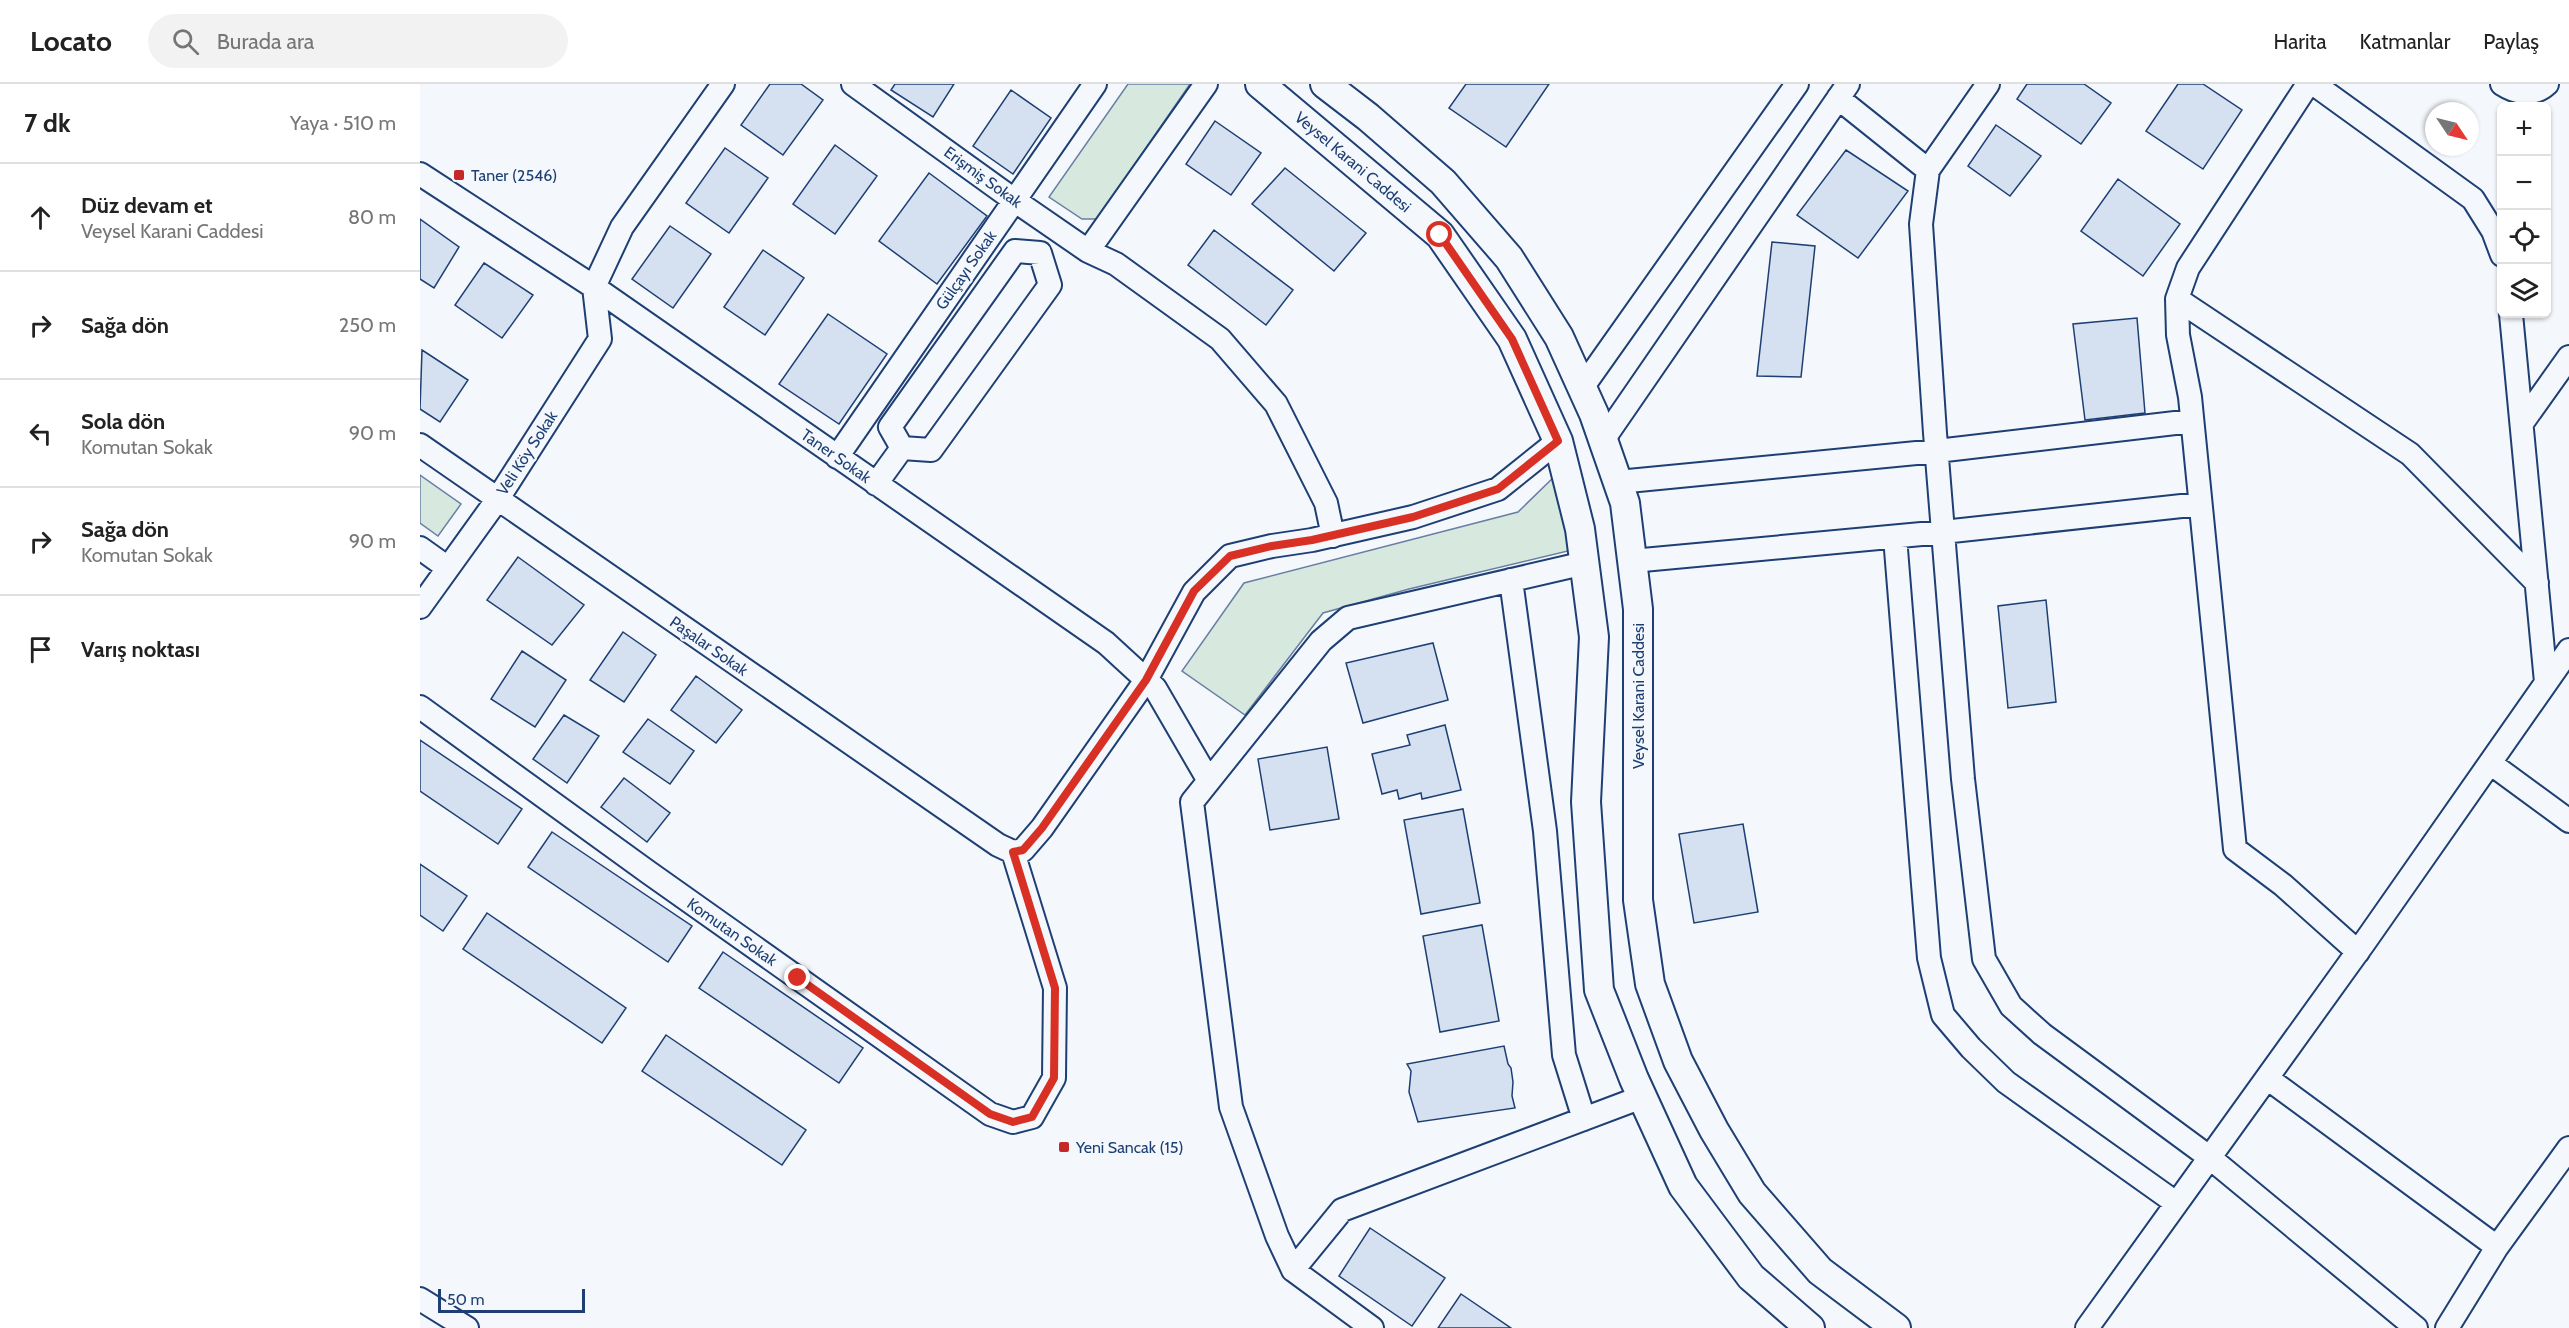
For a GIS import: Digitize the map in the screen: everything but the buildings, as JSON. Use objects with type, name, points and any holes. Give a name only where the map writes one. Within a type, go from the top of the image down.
[{"type":"main road","name":"Veysel Karani Caddesi","points":[[1260,84],[1440,235],[1512,339],[1558,441],[1580,529],[1594,637],[1586,802],[1599,990],[1642,1097],[1683,1186],[1751,1277],[1810,1328]]},
{"type":"main road","name":"Veysel Karani Caddesi","points":[[1325,84],[1368,117],[1443,182],[1509,258],[1559,337],[1603,440],[1625,503],[1638,609],[1638,900],[1650,984],[1678,1061],[1714,1130],[1752,1194],[1820,1270],[1896,1328]]},
{"type":"street","points":[[594,287],[622,227],[723,84]]},
{"type":"street","name":"Erişmiş Sokak","points":[[853,84],[1057,230],[1088,251],[1116,264],[1220,339],[1276,404],[1326,503],[1334,536]]},
{"type":"street","name":"Gülçayı Sokak","points":[[837,457],[1095,84]]},
{"type":"street","points":[[1088,251],[1206,84]]},
{"type":"street","points":[[1582,388],[1797,84]]},
{"type":"street","points":[[1988,84],[1928,170],[1921,224],[1963,779],[1984,959],[2011,1006],[2042,1034],[2209,1157],[2416,1328]]},
{"type":"street","points":[[2308,84],[2188,268],[2177,299],[2178,335],[2192,422],[2235,849],[2283,885],[2358,952]]},
{"type":"street","points":[[2314,84],[2473,199],[2497,242]]},
{"type":"street","points":[[2502,84],[2515,93],[2540,91],[2547,84]]},
{"type":"street","points":[[1603,440],[1843,91],[1928,170]]},
{"type":"street","name":"Taner Sokak","points":[[420,174],[594,287],[1106,643],[1155,688],[1209,781]]},
{"type":"street","points":[[1040,253],[1057,230]]},
{"type":"street","points":[[902,448],[890,427],[1015,251],[1040,253]]},
{"type":"street","points":[[902,448],[931,450],[1050,285],[1040,253]]},
{"type":"street","name":"Veli Köy Sokak","points":[[420,607],[497,500],[600,339],[594,287]]},
{"type":"street","points":[[2177,299],[2410,454],[2537,583]]},
{"type":"street","points":[[2511,318],[2546,682]]},
{"type":"street","points":[[2522,423],[2569,357]]},
{"type":"street","points":[[1618,482],[1937,451],[2192,422]]},
{"type":"street","points":[[1006,848],[1023,850],[1042,828],[1146,680],[1194,591],[1230,556],[1272,546],[1334,536],[1413,517],[1498,489],[1558,441]]},
{"type":"street","name":"Paşalar Sokak","points":[[420,445],[1006,848]]},
{"type":"street","points":[[876,484],[902,448]]},
{"type":"street","points":[[1632,561],[1895,537],[2200,504]]},
{"type":"street","points":[[1895,537],[1929,958],[1943,1015],[1971,1048],[2006,1082],[2176,1203]]},
{"type":"street","points":[[420,548],[448,568]]},
{"type":"street","points":[[1372,1328],[1293,1270],[1277,1236],[1230,1107],[1192,802],[1321,641],[1348,618],[1585,563]]},
{"type":"street","points":[[1511,580],[1545,831],[1564,1055],[1584,1119]]},
{"type":"street","points":[[2087,1328],[2358,952],[2569,650]]},
{"type":"street","name":"Komutan Sokak","points":[[420,707],[990,1114],[1013,1122],[1032,1117],[1054,1078],[1055,988],[1006,848]]},
{"type":"street","points":[[2490,763],[2569,821]]},
{"type":"street","points":[[2267,1078],[2497,1247]]},
{"type":"street","points":[[1293,1270],[1342,1210],[1642,1097]]},
{"type":"street","points":[[2447,1328],[2497,1247],[2569,1148]]},
{"type":"street","points":[[420,1299],[466,1328]]},
{"type":"shaded area","points":[[1128,84],[1190,84],[1097,219],[1082,219],[1049,197]]},
{"type":"shaded area","points":[[420,475],[461,504],[438,536],[420,523]]},
{"type":"shaded area","points":[[1556,475],[1572,550],[1409,589],[1323,613],[1245,715],[1182,671],[1244,583],[1518,512]]},
{"type":"place","name":"Taner (2546)","points":[[459,175]]},
{"type":"place","name":"Yeni Sancak (15)","points":[[1064,1147]]},
{"type":"route","points":[[798,978],[990,1114],[1013,1122],[1032,1117],[1054,1078],[1055,988],[1013,852],[1023,850],[1042,828],[1146,680],[1194,591],[1230,556],[1413,517],[1498,489],[1558,441],[1512,339],[1440,235]]}]
